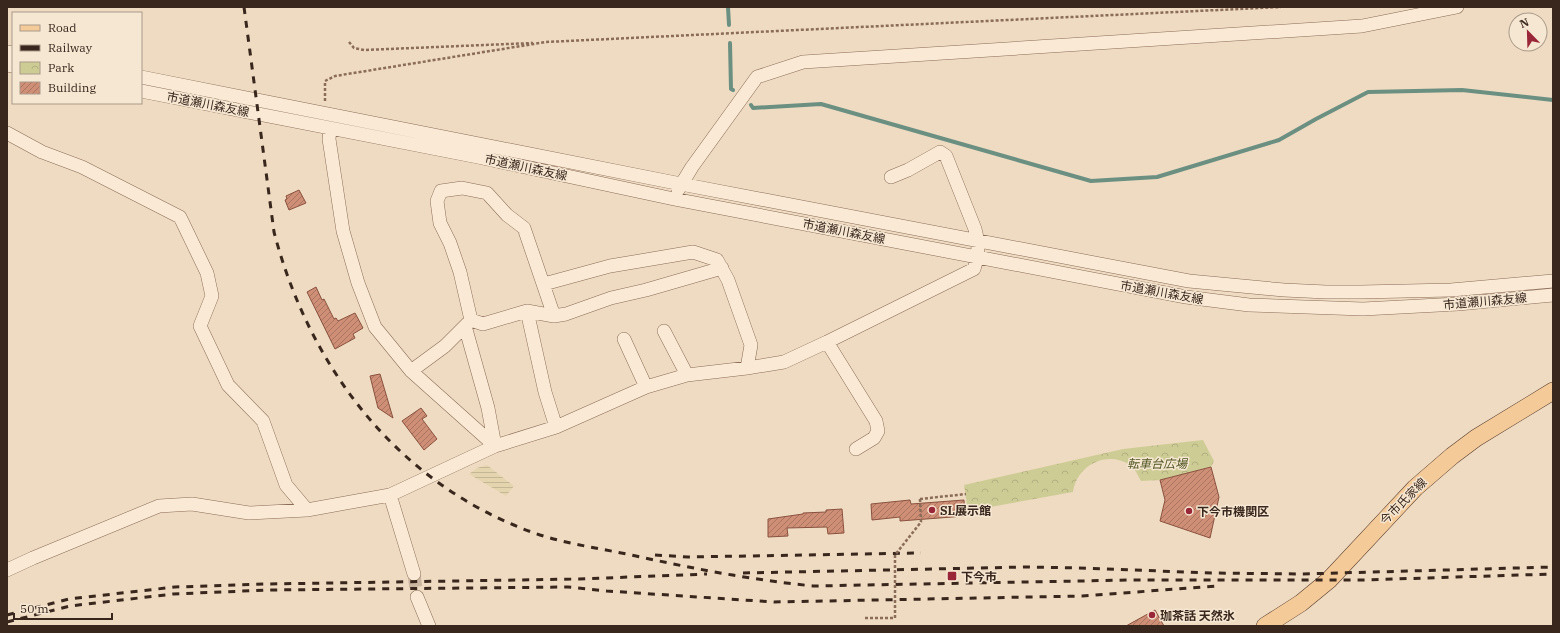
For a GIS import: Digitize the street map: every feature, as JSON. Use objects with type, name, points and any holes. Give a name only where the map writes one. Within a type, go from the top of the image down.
[{"type":"main road","name":"今市氏家線","points":[[1265,626],[1301,603],[1329,580],[1400,503],[1452,456],[1476,438],[1553,391]]},
{"type":"street","points":[[674,199],[681,184],[757,77],[803,62],[1362,26],[1457,7]]},
{"type":"street","name":"市道瀬川森友線","points":[[142,77],[978,242],[1189,281],[1284,290],[1333,292],[1410,291],[1553,281]]},
{"type":"street","name":"市道瀬川森友線","points":[[142,91],[478,157],[674,199],[1186,297],[1250,305],[1362,309],[1458,304],[1553,295]]},
{"type":"street","points":[[330,128],[329,139],[343,231],[358,283],[375,327],[411,371],[495,446]]},
{"type":"street","points":[[7,133],[42,152],[82,167],[180,218],[207,273],[212,296],[200,326],[228,385],[263,422],[286,485],[308,510]]},
{"type":"street","points":[[7,570],[159,506],[192,504],[249,513],[308,510],[390,495],[495,446],[556,427],[646,388],[687,375],[784,362],[974,269],[978,257],[978,242],[975,229],[946,156],[940,152],[908,170],[891,177]]},
{"type":"street","points":[[495,446],[488,408],[468,323],[460,272],[450,243],[440,223],[437,201],[441,191],[462,188],[487,193],[507,215],[524,228],[554,316]]},
{"type":"street","points":[[544,284],[610,266],[693,252],[717,260],[728,280],[751,345],[747,368]]},
{"type":"street","points":[[411,371],[445,346],[468,323],[483,324],[527,311],[554,316],[566,314],[611,298],[646,290],[722,268]]},
{"type":"street","points":[[527,311],[545,392],[556,427]]},
{"type":"street","points":[[664,331],[687,375]]},
{"type":"street","points":[[624,339],[646,388]]},
{"type":"street","points":[[827,342],[876,421],[878,431],[874,438],[856,449]]},
{"type":"street","points":[[390,495],[414,574]]},
{"type":"street","points":[[417,597],[429,626]]},
{"type":"path","points":[[349,42],[354,48],[364,50],[1281,7]]},
{"type":"path","points":[[324,101],[325,81],[335,76],[546,42]]},
{"type":"path","points":[[865,618],[895,618],[895,555],[921,522],[920,499],[966,494]]},
{"type":"shaded area","points":[[487,465],[514,486],[506,496],[469,474],[477,468]]},
{"type":"green space","name":"転車台広場","points":[[1203,440],[1214,461],[1211,467],[1160,480],[1141,481],[1132,466],[1112,459],[1103,460],[1094,463],[1080,474],[1073,492],[968,511],[964,485],[1123,449]]},
{"type":"building","points":[[299,190],[306,203],[289,210],[285,200],[287,199],[286,196]]},
{"type":"building","points":[[316,287],[334,319],[336,318],[338,321],[355,313],[363,328],[353,334],[355,338],[335,349],[307,292]]},
{"type":"building","points":[[380,374],[393,418],[378,408],[370,376]]},
{"type":"building","points":[[421,408],[427,416],[422,419],[437,439],[424,450],[402,421]]},
{"type":"building","name":"下今市機関区","points":[[1211,467],[1219,497],[1210,538],[1160,521],[1165,500],[1160,480]]},
{"type":"building","name":"SL展示館","points":[[910,500],[911,504],[964,500],[965,516],[900,521],[900,517],[872,520],[871,504]]},
{"type":"building","points":[[842,509],[844,533],[828,534],[827,527],[787,528],[788,536],[768,537],[768,519],[803,513],[826,512],[826,510]]},
{"type":"building","name":"珈茶話 天然氷","points":[[1155,610],[1164,626],[1126,626]]},
{"type":"waterway","points":[[728,7],[729,25]]},
{"type":"waterway","points":[[730,43],[731,89],[733,90]]},
{"type":"waterway","points":[[751,105],[753,108],[821,104],[1091,181],[1157,177],[1279,140],[1368,92],[1462,90],[1553,100]]},
{"type":"tunnel","points":[[414,574],[417,597]]},
{"type":"railway","points":[[244,7],[274,232],[290,283],[311,331],[337,376],[368,418],[404,455],[445,487],[490,514],[540,535],[576,544],[724,574],[813,586],[1131,580],[1362,580],[1553,574]]},
{"type":"railway","points":[[655,555],[688,557],[921,553]]},
{"type":"railway","points":[[743,573],[1026,567],[1213,573],[1302,574],[1553,567]]},
{"type":"railway","points":[[7,615],[69,599],[175,587],[579,579],[707,574]]},
{"type":"railway","points":[[7,622],[70,606],[173,594],[268,590],[568,587],[774,602],[1082,596],[1217,586]]},
{"type":"place","name":"SL展示館","points":[[932,510]]},
{"type":"place","name":"下今市機関区","points":[[1189,511]]},
{"type":"place","name":"下今市","points":[[952,576]]},
{"type":"place","name":"珈茶話 天然氷","points":[[1152,615]]}]
